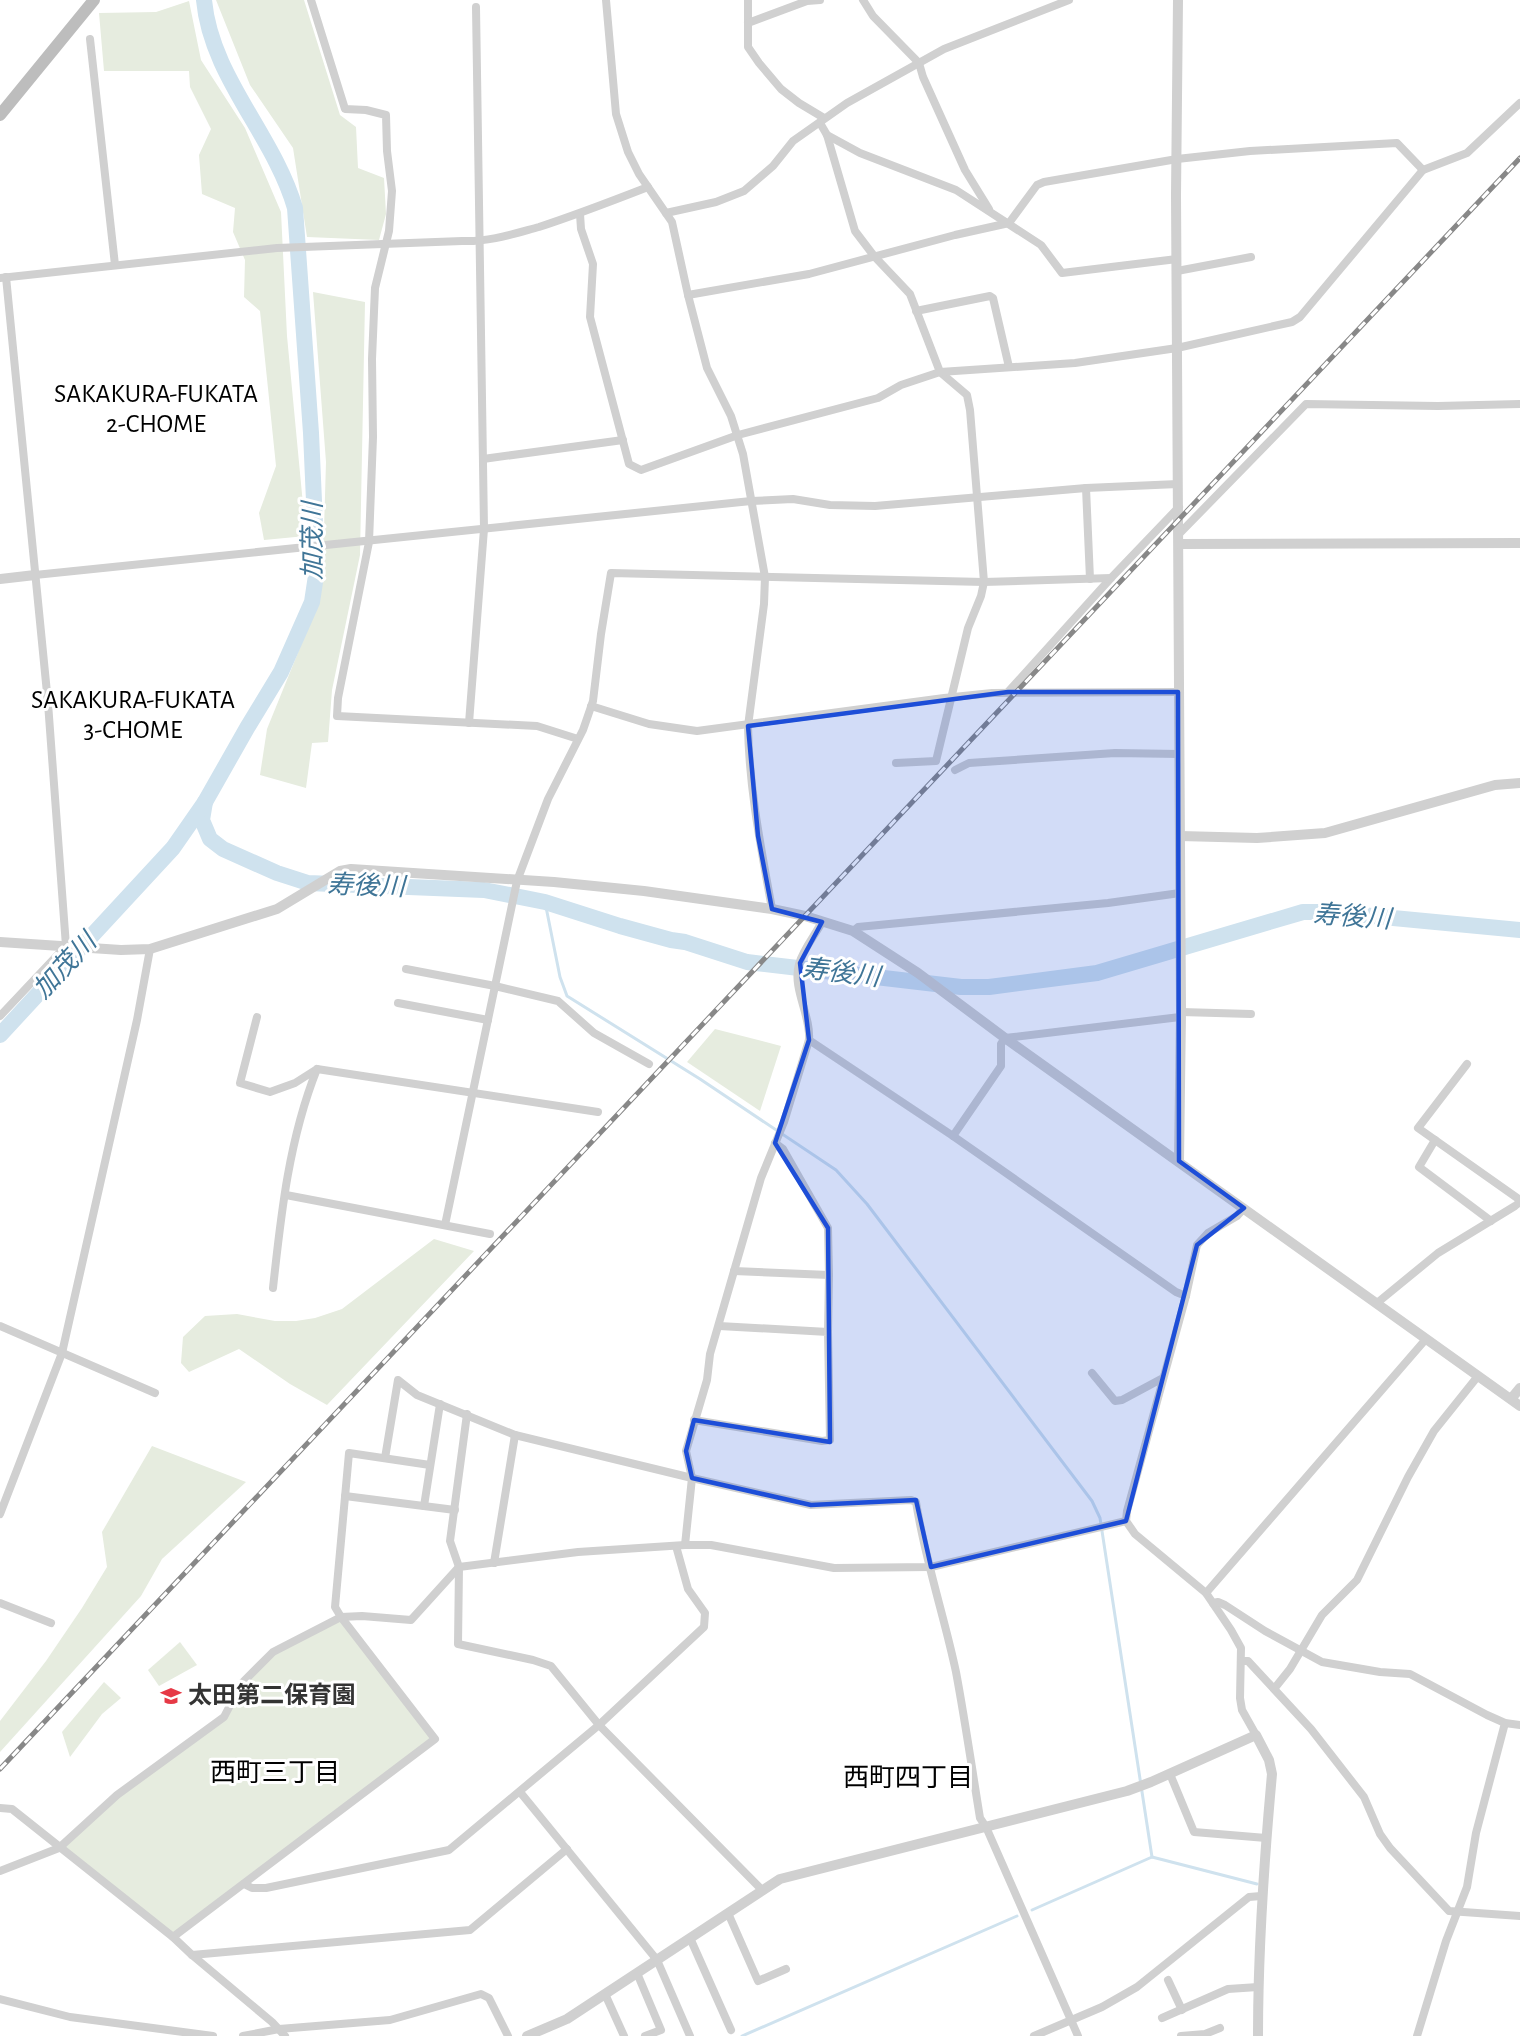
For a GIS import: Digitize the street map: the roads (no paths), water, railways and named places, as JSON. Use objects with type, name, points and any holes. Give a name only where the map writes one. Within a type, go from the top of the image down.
[{"type":"main road","points":[[0,115],[94,0]]},
{"type":"street","points":[[311,0],[345,109],[366,110],[386,115],[387,151],[392,191],[389,231],[375,288],[369,542],[338,698],[337,716],[537,726],[578,739]]},
{"type":"street","points":[[606,0],[616,114],[628,152],[639,174],[672,222],[707,368],[731,416],[744,454],[765,577],[764,604],[748,726],[750,769],[758,836],[772,909]]},
{"type":"street","points":[[748,0],[748,47],[782,89],[822,120],[855,231],[874,256],[910,294],[940,372],[967,395],[970,410],[984,582],[968,628],[936,761],[896,763]]},
{"type":"street","points":[[748,23],[807,1],[820,0]]},
{"type":"street","points":[[863,0],[873,16],[919,63],[923,77],[966,170],[991,212]]},
{"type":"street","points":[[666,213],[716,202],[744,191],[773,166],[793,141],[822,120],[944,49],[1069,0]]},
{"type":"street","points":[[1178,0],[1179,1161]]},
{"type":"street","points":[[469,723],[484,529],[476,7]]},
{"type":"street","points":[[90,39],[115,266]]},
{"type":"street","points":[[580,214],[581,229],[593,264],[590,317],[629,464],[641,470],[738,435],[878,398],[901,385],[940,372],[1075,363],[1177,348],[1292,322],[1300,317],[1424,170],[1467,153],[1520,103]]},
{"type":"street","points":[[826,135],[860,153],[956,189],[1041,245],[1062,273],[1177,259]]},
{"type":"street","points":[[688,295],[809,274],[1009,223],[1037,185],[1044,182],[1177,159],[1250,151],[1397,142],[1424,170]]},
{"type":"street","points":[[70,947],[48,703],[3,278],[277,249],[481,242],[513,235],[580,214],[648,187]]},
{"type":"street","points":[[1177,271],[1251,257]]},
{"type":"street","points":[[916,311],[993,298],[1009,367]]},
{"type":"street","points":[[1179,539],[1306,404],[1438,406],[1520,404]]},
{"type":"street","points":[[483,459],[623,440]]},
{"type":"street","points":[[0,579],[751,501],[793,499],[830,505],[875,506],[1086,488],[1178,484]]},
{"type":"street","points":[[1086,488],[1090,579]]},
{"type":"street","points":[[1008,692],[1179,507]]},
{"type":"street","points":[[1179,539],[1520,543]]},
{"type":"street","points":[[445,1225],[516,884],[548,798],[578,739],[591,706],[611,573],[984,582],[1111,578]]},
{"type":"street","points":[[591,706],[649,724],[697,731],[1008,692],[1179,692]]},
{"type":"street","points":[[955,770],[969,763],[1115,753],[1179,754]]},
{"type":"street","points":[[1180,836],[1257,838],[1325,833],[1495,785],[1520,783]]},
{"type":"street","points":[[0,942],[121,950],[150,949],[277,909],[330,877],[351,868],[516,884],[644,891],[772,909],[853,931],[918,973],[1005,1038],[1515,1402],[1520,1388]]},
{"type":"street","points":[[853,931],[858,927],[1108,903],[1180,893]]},
{"type":"street","points":[[244,1884],[252,1888],[266,1888],[449,1850],[599,1725],[704,1627],[705,1613],[688,1589],[680,1545],[692,1478],[686,1451],[707,1380],[710,1354],[761,1178],[782,1127],[809,1040],[810,1030],[798,973],[800,963],[822,922]]},
{"type":"street","points":[[0,1016],[70,947]]},
{"type":"street","points":[[0,1514],[62,1353],[137,1020],[150,949]]},
{"type":"street","points":[[406,969],[558,1001],[594,1033],[649,1064]]},
{"type":"street","points":[[398,1003],[488,1020]]},
{"type":"street","points":[[953,1136],[1001,1066],[1001,1044],[1005,1038],[1180,1015],[1251,1014]]},
{"type":"street","points":[[257,1017],[240,1083],[270,1092],[295,1083],[317,1069],[598,1112]]},
{"type":"street","points":[[809,1040],[953,1136],[1176,1292],[1186,1296]]},
{"type":"street","points":[[1377,1303],[1438,1253],[1520,1201],[1418,1128],[1467,1064]]},
{"type":"street","points":[[273,1287],[293,1148],[306,1096],[317,1069]]},
{"type":"street","points":[[1435,1140],[1419,1167],[1491,1221]]},
{"type":"street","points":[[694,1420],[822,1441],[830,1440],[828,1228],[783,1149],[776,1141]]},
{"type":"street","points":[[286,1195],[490,1234]]},
{"type":"street","points":[[1244,1208],[1237,1216],[1208,1233],[1197,1245],[1186,1296],[1126,1511],[1126,1521],[1135,1534],[1206,1593],[1241,1648],[1240,1698],[1242,1710],[1269,1760],[1272,1774],[1262,1896],[1258,2036]]},
{"type":"street","points":[[734,1271],[829,1275]]},
{"type":"street","points":[[0,1326],[155,1393]]},
{"type":"street","points":[[719,1326],[828,1332]]},
{"type":"street","points":[[1206,1593],[1426,1339]]},
{"type":"street","points":[[1092,1373],[1115,1401],[1122,1400],[1163,1378]]},
{"type":"street","points":[[1274,1689],[1290,1669],[1299,1650],[1322,1615],[1357,1580],[1408,1477],[1434,1431],[1478,1376]]},
{"type":"street","points":[[385,1458],[398,1380],[417,1395],[515,1435],[692,1478],[811,1505],[911,1500],[916,1502],[922,1538],[956,1672],[980,1818],[1078,2036]]},
{"type":"street","points":[[424,1506],[440,1404]]},
{"type":"street","points":[[467,1414],[450,1541],[459,1567],[458,1644],[552,1666],[599,1725],[763,1891]]},
{"type":"street","points":[[494,1563],[515,1435]]},
{"type":"street","points":[[173,1937],[435,1739],[341,1617],[335,1606],[349,1453],[430,1465]]},
{"type":"street","points":[[345,1496],[454,1510]]},
{"type":"street","points":[[0,1871],[59,1848],[117,1795],[224,1718],[241,1684],[273,1652],[341,1617],[362,1616],[411,1620],[459,1567],[578,1552],[711,1545],[834,1568],[931,1567],[1126,1521]]},
{"type":"street","points":[[1213,1603],[1218,1602],[1225,1605],[1265,1632],[1322,1662],[1380,1672],[1410,1674],[1505,1723],[1520,1725]]},
{"type":"street","points":[[0,1603],[51,1623]]},
{"type":"street","points":[[1242,1661],[1248,1661],[1311,1729],[1364,1797],[1380,1834],[1390,1848],[1449,1911],[1520,1916]]},
{"type":"street","points":[[1417,2036],[1457,1911],[1467,1887],[1476,1833],[1505,1723]]},
{"type":"street","points":[[527,2036],[567,2019],[780,1879],[1134,1789],[1256,1735]]},
{"type":"street","points":[[1170,1774],[1194,1832],[1266,1838]]},
{"type":"street","points":[[520,1792],[657,1960],[690,2036]]},
{"type":"street","points":[[0,1808],[12,1809],[173,1937],[282,2033]]},
{"type":"street","points":[[192,1955],[470,1930],[567,1850]]},
{"type":"street","points":[[1034,2036],[1102,2007],[1137,1987],[1249,1897],[1262,1896]]},
{"type":"street","points":[[729,1913],[758,1981],[786,1969]]},
{"type":"street","points":[[690,1938],[731,2030]]},
{"type":"street","points":[[637,1973],[660,2030],[645,2036]]},
{"type":"street","points":[[1168,1980],[1182,2010]]},
{"type":"street","points":[[1162,2018],[1228,1989],[1258,1987]]},
{"type":"street","points":[[243,2036],[390,2019],[481,1994],[489,1998],[508,2036]]},
{"type":"street","points":[[605,1994],[624,2036]]},
{"type":"street","points":[[0,1999],[70,2017],[213,2036]]},
{"type":"street","points":[[1181,2036],[1205,2034],[1220,2028]]},
{"type":"waterway","name":"加茂川","points":[[0,1035],[173,848],[205,802],[281,672],[312,602],[317,569],[311,433],[295,208],[273,156],[218,55],[209,28],[204,0]]},
{"type":"waterway","name":"寿後川","points":[[205,802],[202,820],[210,839],[223,849],[277,873],[308,883],[484,890],[545,902],[747,962],[961,987],[989,987],[1097,973],[1303,912],[1330,912],[1520,930]]},
{"type":"waterway","points":[[545,902],[560,977],[567,996],[700,1079],[836,1170],[867,1204],[1092,1501],[1100,1518],[1152,1857]]},
{"type":"waterway","points":[[1032,1910],[1152,1857],[1257,1884]]},
{"type":"waterway","points":[[742,2036],[1017,1916]]},
{"type":"railway","points":[[0,1769],[1520,158]]},
{"type":"place","name":"太田第二保育園","points":[[171,1696]]},
{"type":"district","name":"SAKAKURA-FUKATA 2-CHOME","points":[[156,409]]},
{"type":"district","name":"SAKAKURA-FUKATA 3-CHOME","points":[[133,715]]},
{"type":"district","name":"西町三丁目","points":[[275,1773]]},
{"type":"district","name":"西町四丁目","points":[[908,1778]]}]
